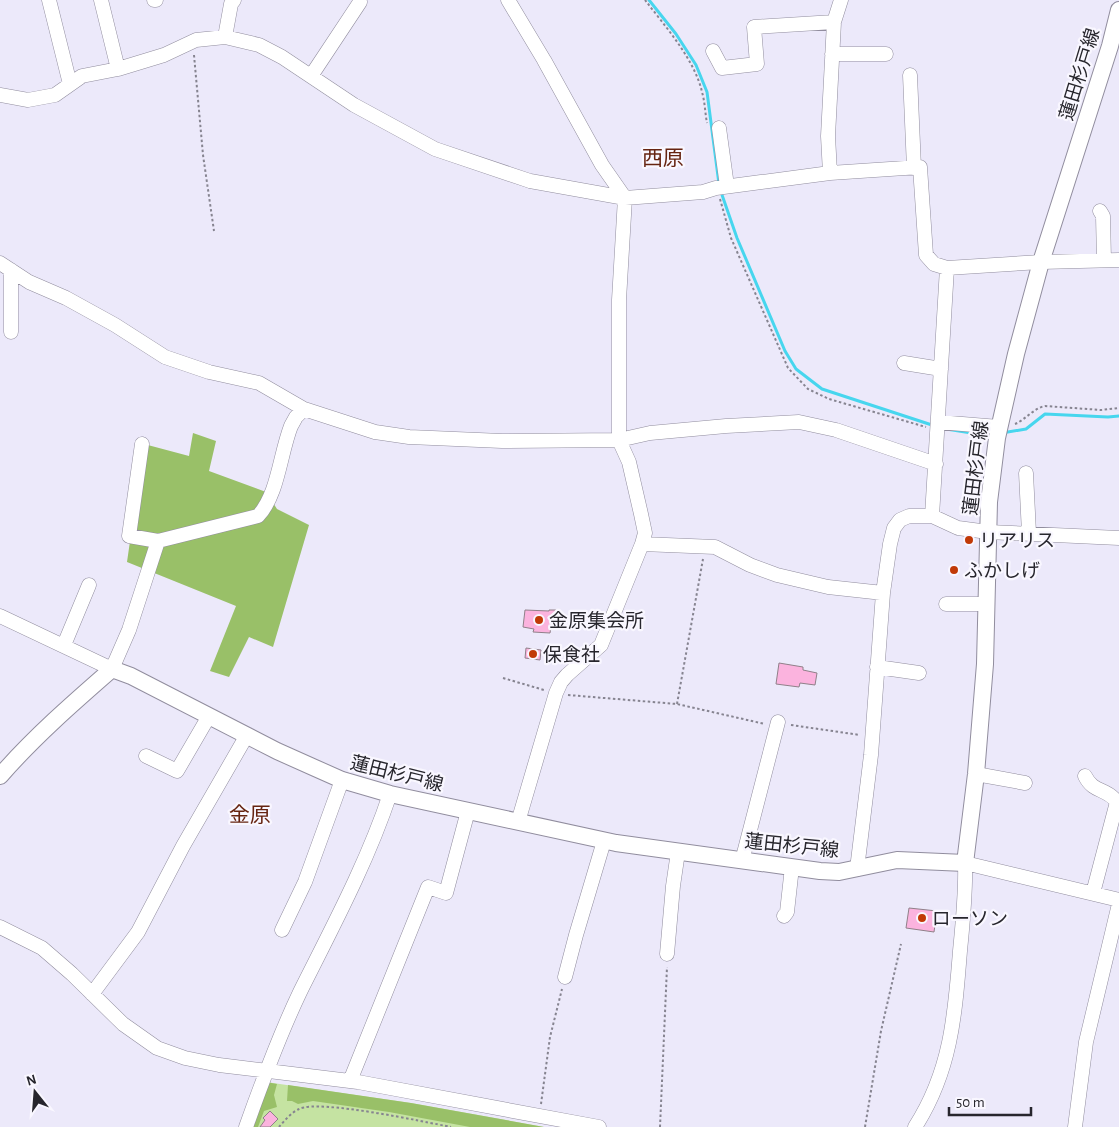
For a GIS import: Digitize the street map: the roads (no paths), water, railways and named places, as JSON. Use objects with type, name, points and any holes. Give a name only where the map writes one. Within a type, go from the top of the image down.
[{"type":"main road","name":"蓮田杉戸線","points":[[112,668],[342,780],[390,794],[604,841],[792,867],[839,872],[888,860],[965,862],[976,774],[985,664],[988,532],[992,471],[1000,426],[1016,354],[1041,262],[1110,46],[1119,10]]},
{"type":"main road","points":[[0,776],[16,757],[48,726],[112,668]]},
{"type":"street","points":[[49,0],[70,84]]},
{"type":"street","points":[[101,0],[118,69]]},
{"type":"street","points":[[225,37],[231,4],[234,0]]},
{"type":"street","points":[[508,0],[602,166],[625,198],[619,300],[618,440],[628,462],[644,533],[642,544],[601,645],[567,675],[556,693],[518,822]]},
{"type":"street","points":[[830,173],[828,136],[834,22],[842,0]]},
{"type":"street","points":[[311,76],[360,2]]},
{"type":"street","points":[[713,51],[722,68],[757,64],[754,27],[834,22]]},
{"type":"street","points":[[0,95],[28,100],[54,95],[82,76],[118,69],[164,55],[196,40],[225,37],[259,45],[282,57],[354,105],[435,149],[530,181],[625,198],[703,192],[722,187],[830,173],[920,167],[926,255],[934,264],[947,268],[1041,262],[1119,260]]},
{"type":"street","points":[[832,54],[886,54]]},
{"type":"street","points":[[910,75],[914,168]]},
{"type":"street","points":[[713,129],[722,187]]},
{"type":"street","points":[[1100,211],[1102,216],[1104,260]]},
{"type":"street","points":[[5,266],[29,282],[66,298],[115,325],[165,357],[208,372],[259,384],[304,409],[375,432],[409,437],[502,441],[618,440],[650,433],[799,422],[836,430],[936,464]]},
{"type":"street","points":[[5,266],[11,332]]},
{"type":"street","points":[[932,516],[947,268]]},
{"type":"street","points":[[904,363],[941,369]]},
{"type":"street","points":[[142,444],[129,536],[158,541],[258,516],[266,508],[271,495],[291,426],[304,409]]},
{"type":"street","points":[[938,426],[1000,426]]},
{"type":"street","points":[[1026,472],[1029,533]]},
{"type":"street","points":[[857,869],[872,737],[883,593],[890,544],[894,528],[900,520],[909,516],[932,516],[958,528],[988,532],[1119,538]]},
{"type":"street","points":[[0,616],[112,668],[129,630],[158,541]]},
{"type":"street","points":[[642,544],[715,547],[750,565],[777,575],[828,587],[883,593]]},
{"type":"street","points":[[64,645],[88,585]]},
{"type":"street","points":[[946,604],[986,604]]},
{"type":"street","points":[[878,667],[919,673]]},
{"type":"street","points":[[146,756],[177,771],[209,716]]},
{"type":"street","points":[[742,861],[778,725]]},
{"type":"street","points":[[92,994],[138,932],[183,846],[247,735]]},
{"type":"street","points":[[976,774],[1025,783]]},
{"type":"street","points":[[1085,776],[1092,787],[1111,795],[1117,802],[1093,893]]},
{"type":"street","points":[[282,930],[305,882],[342,780]]},
{"type":"street","points":[[246,1127],[266,1071],[300,993],[379,828],[390,794]]},
{"type":"street","points":[[350,1081],[428,887],[446,893],[468,811]]},
{"type":"street","points":[[565,977],[604,841]]},
{"type":"street","points":[[668,954],[673,886],[678,852]]},
{"type":"street","points":[[915,1127],[925,1112],[946,1058],[956,1009],[966,884],[965,862],[1119,900]]},
{"type":"street","points":[[784,916],[787,912],[792,867]]},
{"type":"street","points":[[1075,1127],[1086,1042],[1119,904]]},
{"type":"street","points":[[0,927],[42,948],[123,1024],[157,1048],[185,1058],[219,1065],[350,1081],[599,1127]]},
{"type":"waterway","points":[[649,0],[676,34],[696,65],[707,92],[719,184]]},
{"type":"waterway","points":[[721,192],[737,238],[785,351],[796,369],[822,389],[935,426]]},
{"type":"waterway","points":[[1002,433],[1026,429],[1045,414],[1119,416]]},
{"type":"waterway","points":[[940,428],[984,435],[993,434]]},
{"type":"place","name":"リアリス","points":[[969,540]]},
{"type":"place","name":"ふかしげ","points":[[954,570]]},
{"type":"place","name":"金原集会所","points":[[539,620]]},
{"type":"place","name":"保食社","points":[[533,654]]},
{"type":"place","name":"ローソン","points":[[922,918]]},
{"type":"district","name":"西原","points":[[663,158]]},
{"type":"district","name":"金原","points":[[250,815]]}]
